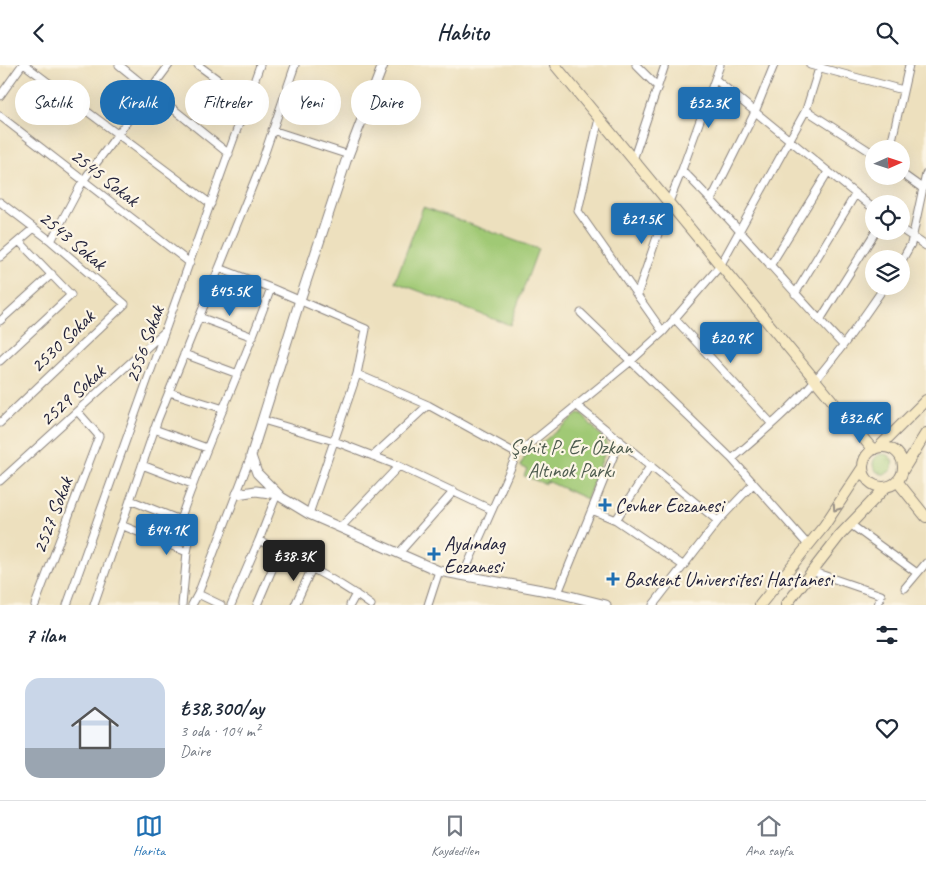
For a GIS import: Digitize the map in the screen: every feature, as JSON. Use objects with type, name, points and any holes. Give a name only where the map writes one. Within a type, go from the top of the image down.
[{"type":"main road","points":[[555,65],[815,380],[876,448],[892,449],[897,453],[901,458],[903,470]]},
{"type":"main road","points":[[760,605],[829,519],[863,467],[867,454],[876,448],[926,400]]},
{"type":"main road","points":[[786,605],[811,571],[850,525],[886,487],[897,481],[926,433]]},
{"type":"main road","points":[[863,467],[867,480],[879,487],[886,487]]},
{"type":"main road","points":[[897,481],[926,517]]},
{"type":"street","points":[[0,96],[24,65],[211,204]]},
{"type":"street","points":[[119,65],[138,80]]},
{"type":"street","points":[[158,80],[169,65]]},
{"type":"street","points":[[198,65],[218,80]]},
{"type":"street","name":"2556 Sokak","points":[[255,80],[260,65]]},
{"type":"street","points":[[94,605],[154,429],[260,167],[295,65]]},
{"type":"street","points":[[192,605],[237,494],[264,420],[300,300],[349,155],[383,65]]},
{"type":"street","points":[[636,65],[658,87]]},
{"type":"street","points":[[633,160],[665,65]]},
{"type":"street","points":[[637,295],[668,202],[682,170],[720,65]]},
{"type":"street","points":[[712,200],[756,112],[774,65]]},
{"type":"street","points":[[810,65],[904,90]]},
{"type":"street","points":[[892,140],[909,65]]},
{"type":"street","points":[[463,575],[517,454],[631,361],[663,332],[720,266],[806,110],[819,66]]},
{"type":"street","points":[[715,79],[865,202]]},
{"type":"street","points":[[175,110],[229,154]]},
{"type":"street","points":[[806,110],[865,148]]},
{"type":"street","name":"2545 Sokak","points":[[0,116],[190,263]]},
{"type":"street","points":[[599,118],[578,211],[663,332]]},
{"type":"street","points":[[51,241],[83,181],[124,125]]},
{"type":"street","name":"2556 Sokak","points":[[67,605],[239,125]]},
{"type":"street","points":[[272,130],[349,155]]},
{"type":"street","points":[[682,170],[712,200],[843,345]]},
{"type":"street","points":[[770,266],[828,172]]},
{"type":"street","points":[[908,250],[911,244],[926,173]]},
{"type":"street","points":[[910,179],[922,188]]},
{"type":"street","points":[[795,294],[855,195]]},
{"type":"street","name":"2543 Sokak","points":[[0,202],[51,241],[125,304]]},
{"type":"street","points":[[0,257],[34,228]]},
{"type":"street","points":[[912,237],[926,246]]},
{"type":"street","points":[[820,320],[870,240]]},
{"type":"street","points":[[0,361],[71,295],[19,241]]},
{"type":"street","points":[[219,268],[366,329],[358,374],[309,514]]},
{"type":"street","points":[[0,321],[52,274]]},
{"type":"street","points":[[180,520],[192,485],[253,337],[271,288]]},
{"type":"street","points":[[732,459],[772,425],[815,380],[863,319],[879,295]]},
{"type":"street","name":"2530 Sokak","points":[[0,423],[125,304]]},
{"type":"street","points":[[581,313],[732,459],[808,545]]},
{"type":"street","points":[[199,317],[253,337]]},
{"type":"street","points":[[674,318],[772,425]]},
{"type":"street","name":"2529 Sokak","points":[[0,481],[166,331]]},
{"type":"street","points":[[184,354],[238,374]]},
{"type":"street","points":[[358,374],[428,405],[517,454]]},
{"type":"street","points":[[168,392],[224,409]]},
{"type":"street","points":[[373,456],[428,405]]},
{"type":"street","points":[[576,405],[718,521]]},
{"type":"street","name":"2527 Sokak","points":[[35,605],[99,436],[78,412]]},
{"type":"street","points":[[264,420],[334,441],[399,466],[492,510]]},
{"type":"street","points":[[154,429],[208,448]]},
{"type":"street","points":[[558,593],[620,440]]},
{"type":"street","points":[[251,456],[257,473],[277,493],[309,514],[439,571],[558,593],[606,605]]},
{"type":"street","points":[[142,465],[192,485]]},
{"type":"street","points":[[616,520],[651,465]]},
{"type":"street","points":[[341,527],[399,466]]},
{"type":"street","points":[[653,605],[718,521],[753,484]]},
{"type":"street","points":[[237,494],[256,491],[277,493]]},
{"type":"street","points":[[399,553],[454,491]]},
{"type":"street","points":[[231,605],[277,493]]},
{"type":"street","points":[[130,500],[180,520],[188,527],[190,536],[182,605]]},
{"type":"street","points":[[592,509],[616,520],[684,566]]},
{"type":"street","points":[[121,525],[187,553]]},
{"type":"street","points":[[850,525],[917,573]]},
{"type":"street","points":[[259,539],[312,568],[371,605]]},
{"type":"street","points":[[257,605],[280,551]]},
{"type":"street","points":[[905,588],[926,563]]},
{"type":"street","points":[[296,605],[312,568]]},
{"type":"street","points":[[428,605],[439,571]]},
{"type":"street","points":[[811,571],[881,595],[878,605]]},
{"type":"street","points":[[198,594],[221,605]]},
{"type":"street","points":[[350,605],[356,594]]},
{"type":"green space","points":[[423,207],[538,249],[510,325],[395,282]]},
{"type":"green space","name":"Şehit P. Er Özkan Altınok Parkı","points":[[578,414],[582,415],[605,440],[607,447],[587,499],[547,481],[545,484],[524,476],[527,469],[520,466],[526,455]]},
{"type":"green space","points":[[883,454],[890,457],[893,464],[890,471],[883,474],[876,471],[873,464],[876,457]]},
{"type":"place","name":"Cevher Eczanesi","points":[[605,505]]},
{"type":"place","name":"Aydındag Eczanesi","points":[[434,554]]},
{"type":"place","name":"Baskent Universitesi Hastanesi","points":[[613,579]]}]
